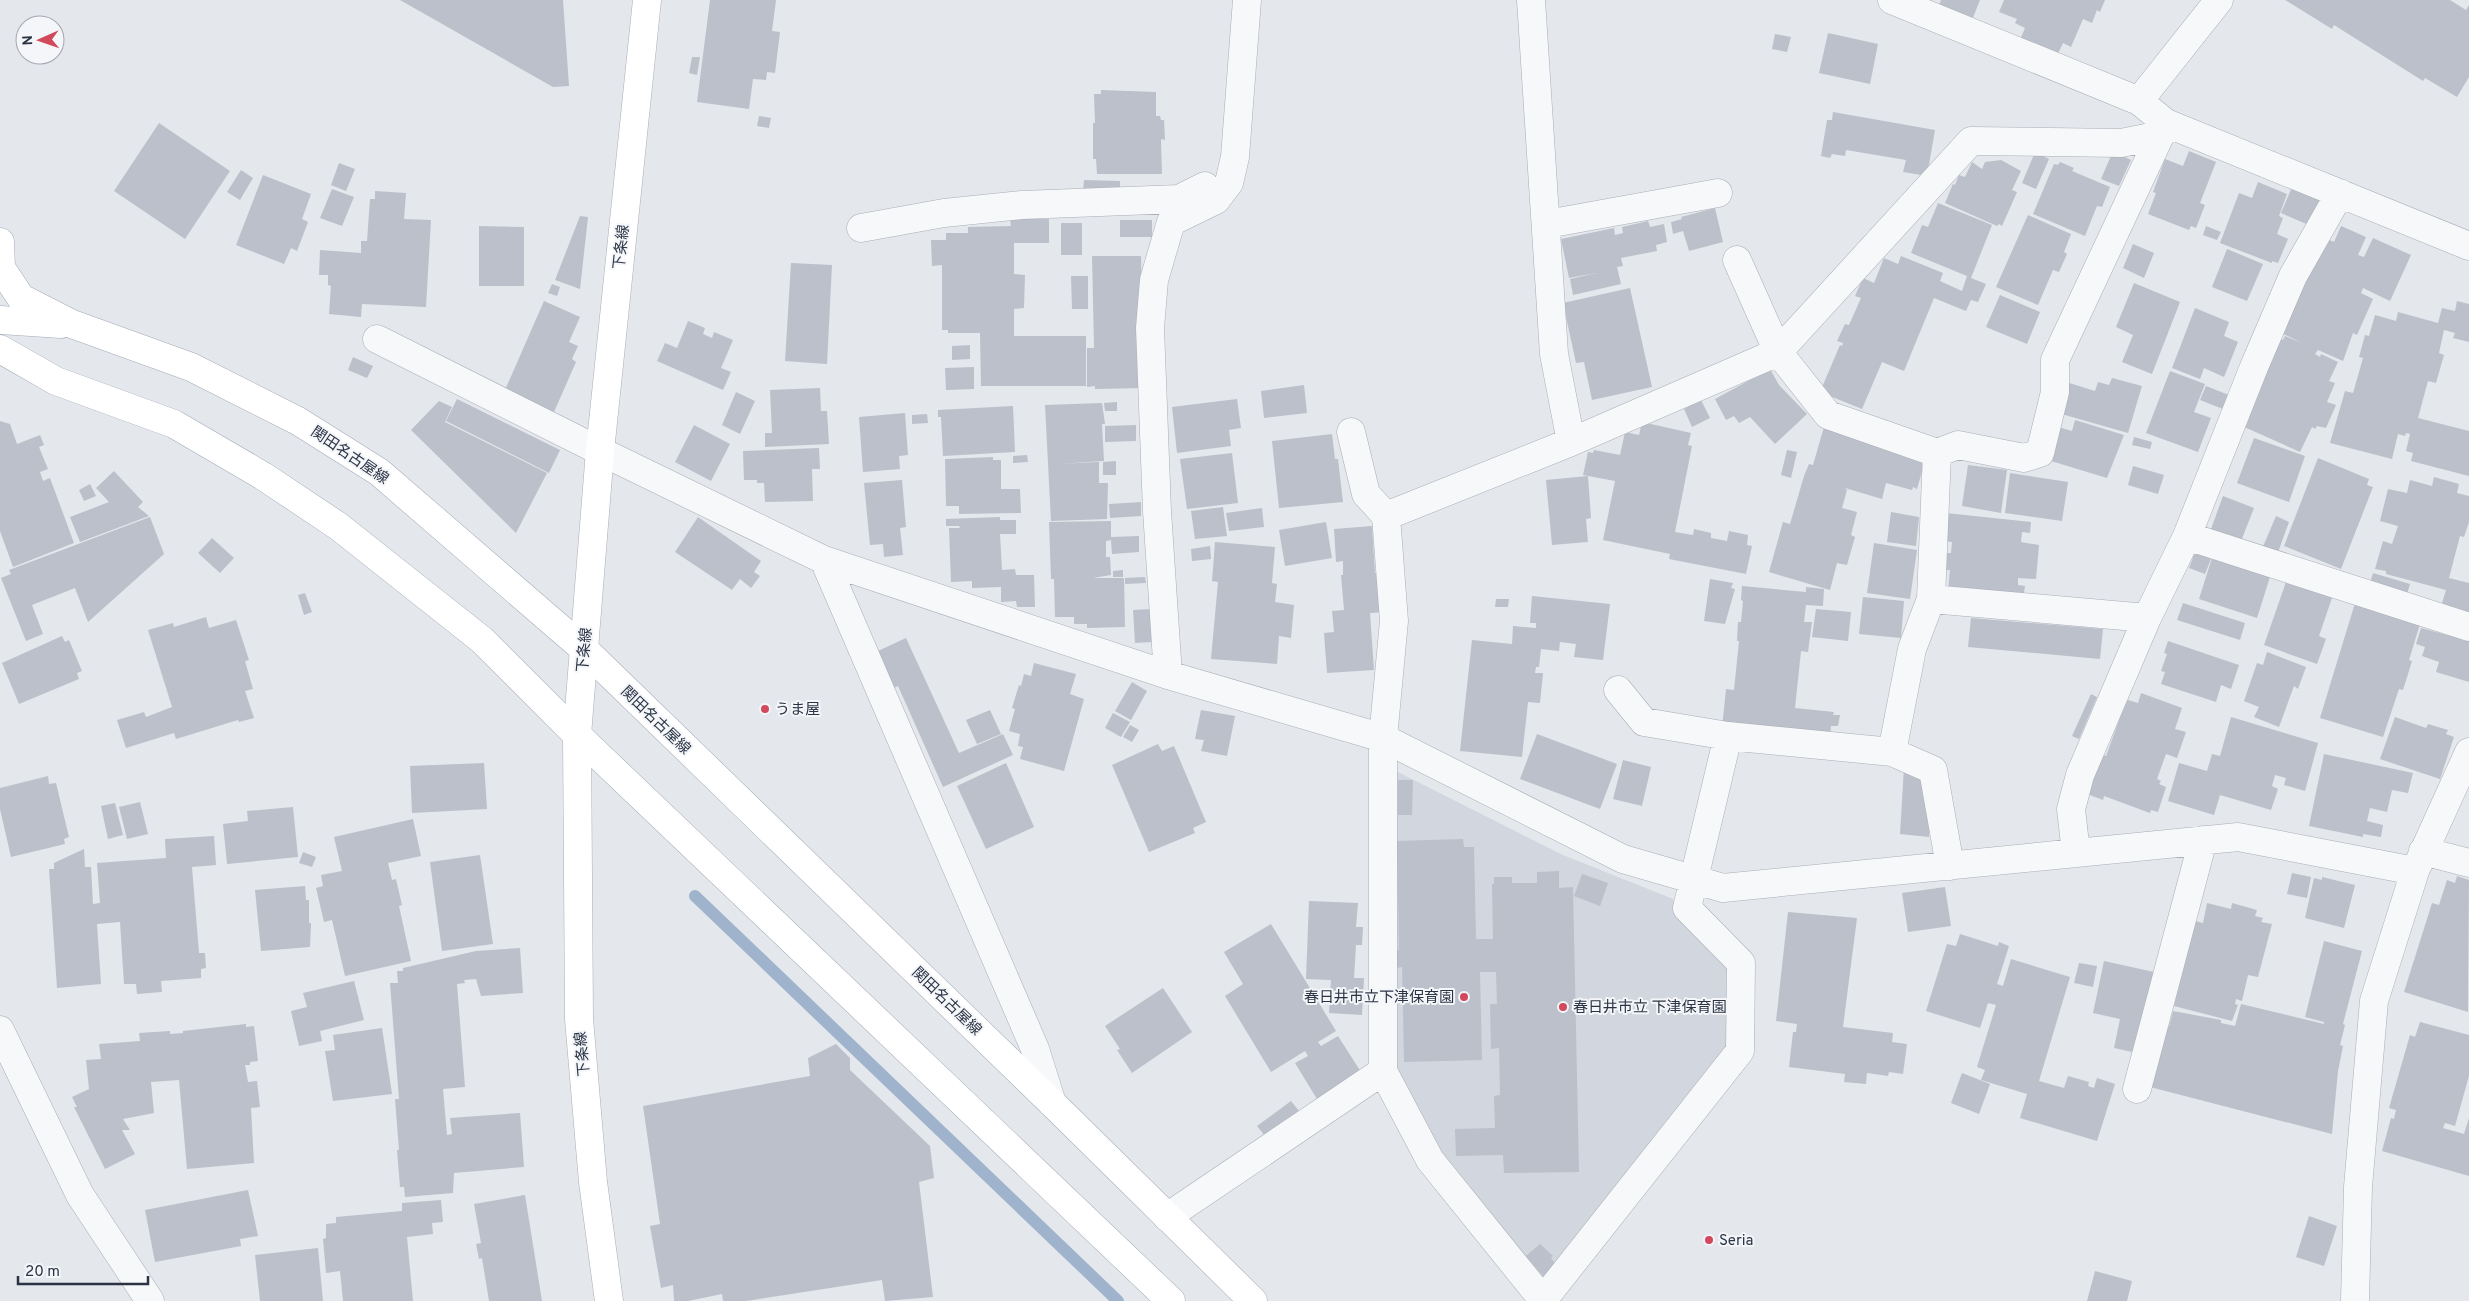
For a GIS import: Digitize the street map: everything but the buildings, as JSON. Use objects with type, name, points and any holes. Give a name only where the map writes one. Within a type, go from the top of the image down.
[{"type":"main road","name":"下条線","points":[[609,1301],[593,1182],[579,1019],[577,735],[600,451],[647,0]]},
{"type":"main road","name":"関田名古屋線","points":[[0,242],[1,268],[21,298],[72,324],[191,367],[298,421],[379,472],[585,650],[1052,1103],[1253,1301]]},
{"type":"main road","points":[[0,320],[72,324]]},
{"type":"main road","points":[[0,349],[56,381],[174,424],[263,476],[338,526],[482,640],[577,735],[1171,1301]]},
{"type":"street","points":[[861,228],[944,213],[1022,205],[1184,206],[1216,200],[1229,183],[1235,156],[1247,0]]},
{"type":"street","points":[[1531,0],[1554,354],[1571,442]]},
{"type":"street","points":[[1892,0],[2138,101],[2163,129],[2340,193],[2469,246]]},
{"type":"street","points":[[2138,101],[2219,0]]},
{"type":"street","points":[[1386,516],[1571,442],[1778,352],[1971,141],[2121,143],[2163,129]]},
{"type":"street","points":[[1737,260],[1778,352],[1828,415],[1937,453],[1958,445],[2024,458],[2040,453],[2055,392],[2055,360],[2163,129]]},
{"type":"street","points":[[1168,674],[1157,511],[1150,328],[1154,280],[1171,222],[1184,206],[1205,186]]},
{"type":"street","points":[[1547,224],[1718,193]]},
{"type":"street","points":[[2076,853],[2071,809],[2080,775],[2147,618],[2187,536],[2254,367],[2293,276],[2340,193]]},
{"type":"street","points":[[377,339],[600,451],[824,560],[1168,674],[1383,738],[1623,858],[1723,888],[2238,837],[2419,861],[2469,863]]},
{"type":"street","points":[[1350,432],[1366,494],[1386,516],[1394,622],[1383,738],[1383,1072],[1430,1160],[1543,1300],[1740,1051],[1741,963],[1687,908],[1728,736]]},
{"type":"street","points":[[1892,752],[1912,649],[1931,598],[1937,453]]},
{"type":"street","points":[[2187,536],[2469,627]]},
{"type":"street","points":[[824,560],[1035,1048],[1052,1103]]},
{"type":"street","points":[[1931,598],[2147,618]]},
{"type":"street","points":[[1618,690],[1644,722],[1728,736],[1892,752],[1933,770],[1950,866]]},
{"type":"street","points":[[2355,1301],[2358,1187],[2374,1001],[2419,861],[2469,752]]},
{"type":"street","points":[[2138,1089],[2204,840]]},
{"type":"street","points":[[0,1030],[80,1196],[150,1301]]},
{"type":"street","points":[[1167,1217],[1383,1072]]},
{"type":"shaded area","name":"春日井市立 下津保育園","points":[[1396,771],[1563,855],[1673,899],[1679,913],[1735,966],[1732,1048],[1544,1291],[1438,1162],[1393,1079]]},
{"type":"waterway","points":[[695,896],[1118,1301]]},
{"type":"place","name":"うま屋","points":[[765,709]]},
{"type":"place","name":"春日井市立下津保育園","points":[[1464,997]]},
{"type":"place","name":"春日井市立 下津保育園","points":[[1563,1007]]},
{"type":"place","name":"Seria","points":[[1709,1240]]}]
